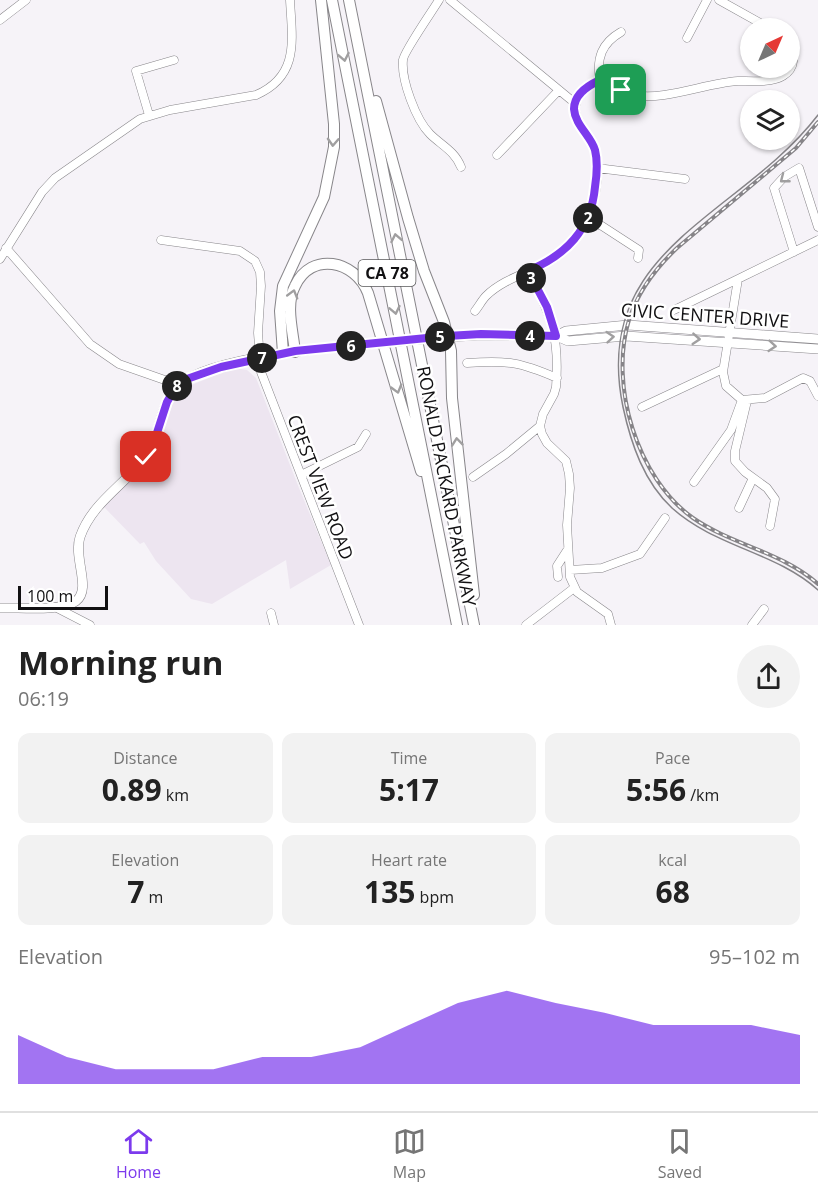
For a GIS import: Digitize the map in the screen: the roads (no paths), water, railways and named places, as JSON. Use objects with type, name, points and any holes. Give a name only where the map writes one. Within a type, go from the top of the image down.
[{"type":"highway","points":[[284,353],[280,311],[283,286],[324,197],[334,147],[334,124],[321,0]]},
{"type":"highway","name":"RONALD PACKARD PARKWAY","points":[[332,0],[457,625]]},
{"type":"highway","points":[[350,6],[408,218],[451,351],[452,396],[473,581],[475,625]]},
{"type":"highway","name":"RONALD PACKARD PARKWAY","points":[[350,6],[475,625]]},
{"type":"highway","points":[[295,351],[290,303],[300,277],[313,267],[329,264],[346,267],[355,273],[368,293],[441,546]]},
{"type":"main road","name":"CIVIC CENTER DRIVE","points":[[179,385],[193,376],[221,367],[284,353],[447,336],[481,334],[556,336],[568,341],[626,336],[818,339]]},
{"type":"main road","name":"CIVIC CENTER DRIVE","points":[[728,337],[818,349]]},
{"type":"main road","points":[[0,608],[70,605],[81,597],[83,586],[78,546],[87,521],[100,503],[146,457],[154,442],[167,402],[179,385]]},
{"type":"street","points":[[0,20],[26,0]]},
{"type":"street","points":[[0,259],[42,192],[55,178],[140,119],[149,115],[256,95],[266,91],[286,70],[293,48],[290,0]]},
{"type":"street","points":[[439,0],[402,59],[410,98],[422,123],[429,133],[457,157],[461,167]]},
{"type":"street","points":[[450,0],[576,104]]},
{"type":"street","points":[[687,38],[707,0]]},
{"type":"street","points":[[719,0],[751,18]]},
{"type":"street","points":[[600,80],[599,59],[603,48],[612,37],[621,32]]},
{"type":"street","points":[[149,115],[136,71],[174,60]]},
{"type":"street","points":[[475,311],[487,295],[560,255],[587,220],[594,198],[597,168],[594,148],[577,119],[574,109],[581,92],[588,86],[600,80],[635,95],[672,94],[722,82],[777,78]]},
{"type":"street","points":[[497,155],[559,90]]},
{"type":"street","points":[[597,168],[685,179]]},
{"type":"street","points":[[794,252],[774,188],[784,177],[799,168],[818,227]]},
{"type":"street","points":[[587,220],[610,231],[639,250],[638,258]]},
{"type":"street","name":"CREST VIEW ROAD","points":[[161,240],[240,251],[255,261],[260,272],[258,333],[259,358],[264,382],[359,625]]},
{"type":"street","points":[[674,310],[818,240]]},
{"type":"street","points":[[6,248],[90,344],[119,364],[179,385]]},
{"type":"street","points":[[528,271],[547,307],[556,336],[555,392],[543,414],[540,426],[547,443],[566,461],[570,488],[568,549],[574,588],[608,614],[611,625]]},
{"type":"street","points":[[738,279],[723,369],[726,386],[744,401],[765,398],[803,378],[810,381],[818,396]]},
{"type":"street","points":[[466,363],[510,362],[527,365],[557,378]]},
{"type":"street","points":[[642,407],[723,369]]},
{"type":"street","points":[[744,401],[735,461],[767,488],[775,499],[770,526]]},
{"type":"street","points":[[694,482],[731,430],[744,401]]},
{"type":"street","points":[[472,477],[506,454],[540,426]]},
{"type":"street","points":[[301,475],[358,447],[366,434]]},
{"type":"street","points":[[739,508],[753,478]]},
{"type":"street","points":[[570,570],[602,568],[640,554],[665,518]]},
{"type":"street","points":[[558,577],[557,566],[568,549]]},
{"type":"street","points":[[526,625],[574,588]]},
{"type":"street","points":[[55,607],[90,625]]},
{"type":"street","points":[[752,625],[764,609]]},
{"type":"street","points":[[271,613],[274,625]]},
{"type":"tram line","points":[[818,115],[786,150],[679,240],[650,272],[629,309],[619,353],[623,407],[630,435],[646,474],[662,498],[689,521],[707,532],[784,567],[818,590]]},
{"type":"railway","points":[[818,122],[796,148],[661,264],[642,290],[629,320],[624,346],[623,373],[632,428],[643,455],[673,501],[708,527],[789,564],[818,584]]}]
